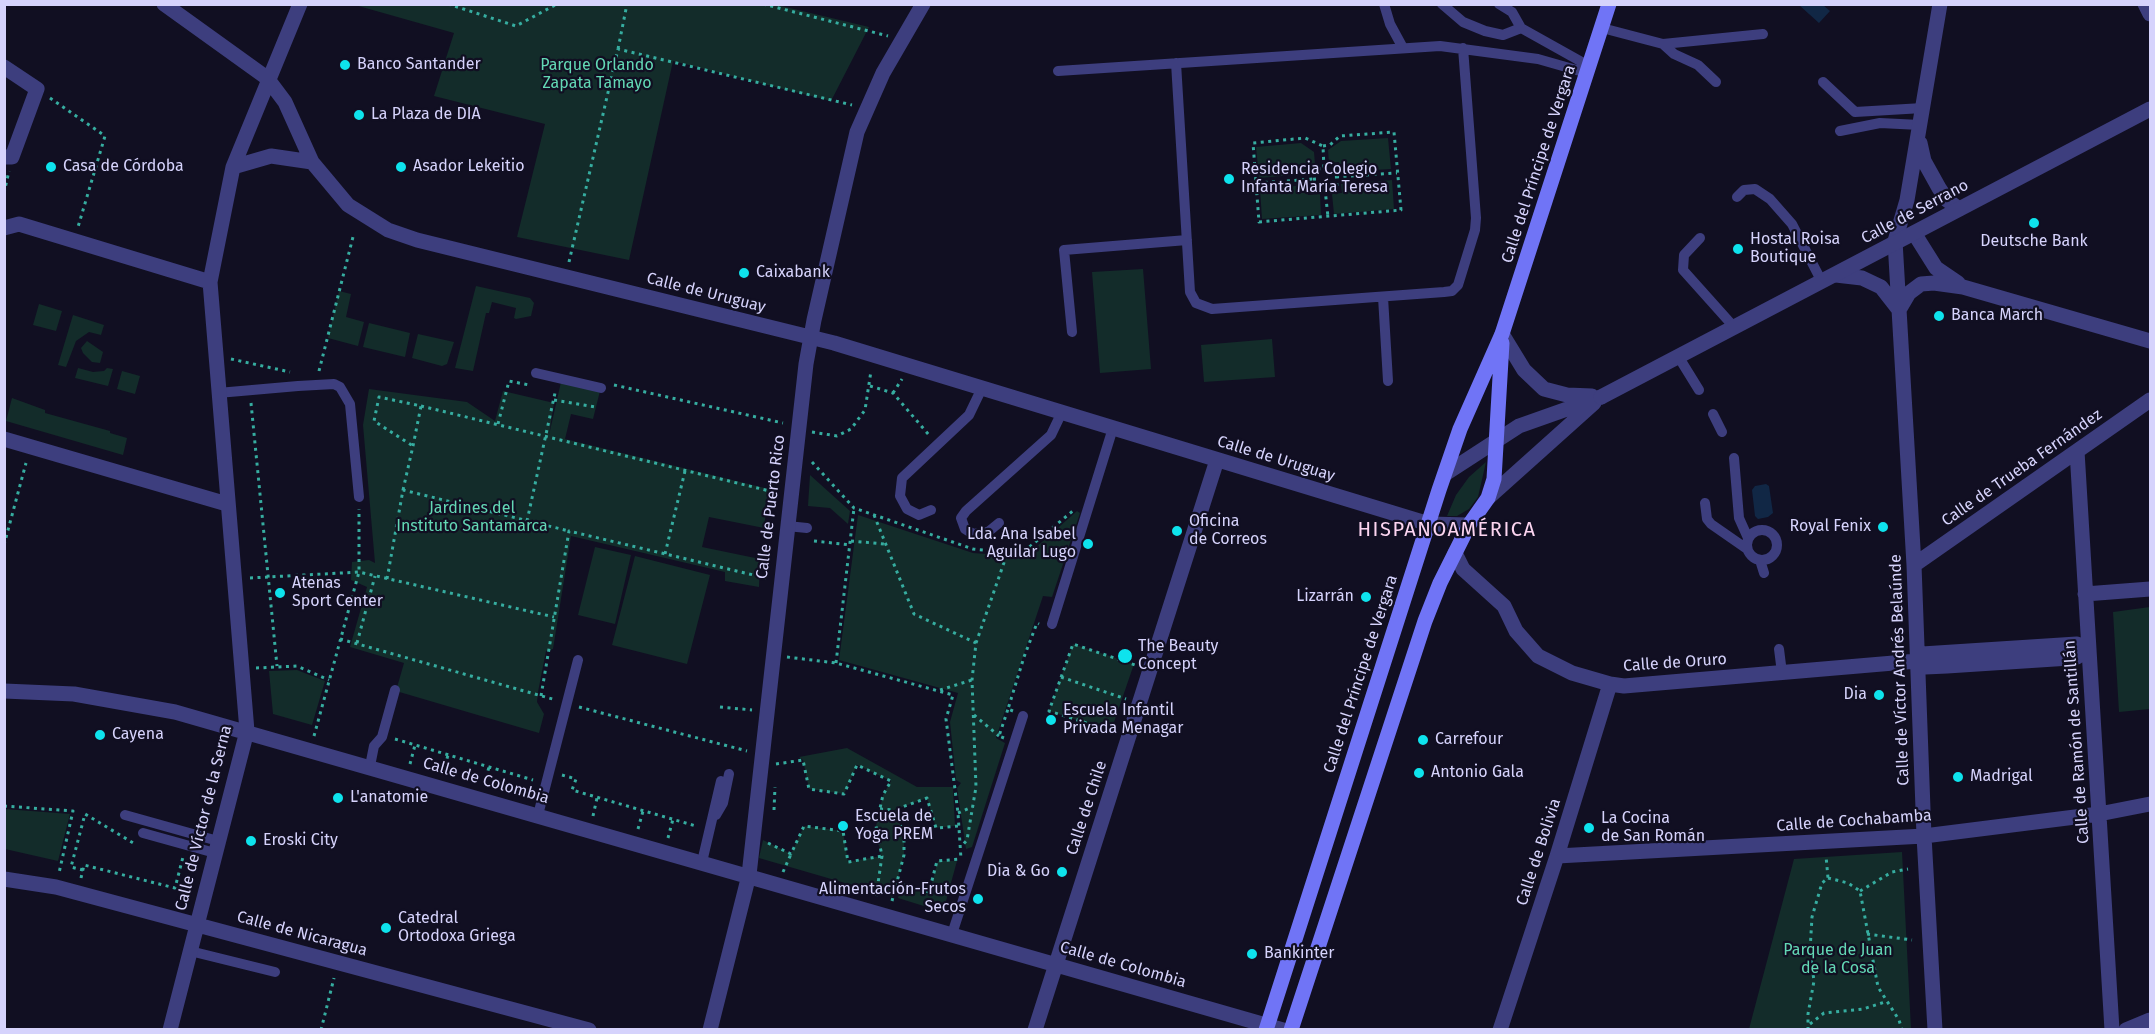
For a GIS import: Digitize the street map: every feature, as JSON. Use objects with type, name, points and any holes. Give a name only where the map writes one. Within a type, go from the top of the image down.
[{"type":"main road","name":"Calle del Príncipe de Vergara","points":[[1266,1027],[1445,474],[1461,429],[1502,334],[1609,4]]},
{"type":"main road","name":"Calle del Príncipe de Vergara","points":[[1291,1029],[1417,644],[1440,583],[1469,525],[1488,498],[1497,463],[1502,334]]},
{"type":"street","name":"Calle de Uruguay","points":[[164,4],[267,78],[285,102],[312,162],[348,205],[388,230],[417,240],[811,336],[1429,524],[1469,525]]},
{"type":"street","name":"Calle de Víctor de la Serna","points":[[170,1029],[247,731],[210,282],[233,167],[267,78],[300,4]]},
{"type":"street","name":"Calle de Puerto Rico","points":[[710,1029],[748,875],[790,496],[811,336],[857,132],[866,108],[901,39],[923,4]]},
{"type":"street","name":"Calle de Víctor Andrés Belaúnde","points":[[1935,1029],[1924,836],[1914,565],[1895,241],[1907,200],[1940,4]]},
{"type":"street","points":[[2145,4],[2151,14]]},
{"type":"street","points":[[4,67],[37,89],[8,157]]},
{"type":"street","name":"Calle de Serrano","points":[[1601,397],[1822,282],[1895,241],[2151,109]]},
{"type":"street","points":[[1919,130],[1924,161],[1947,200],[1959,209]]},
{"type":"street","points":[[233,167],[271,156],[312,162]]},
{"type":"street","points":[[4,228],[19,224],[210,282]]},
{"type":"street","points":[[1914,233],[1936,268],[1963,287]]},
{"type":"street","points":[[1836,274],[1862,279],[1881,287],[1899,310],[1909,293],[1921,284],[1934,283],[1963,287],[2150,339]]},
{"type":"street","points":[[1502,334],[1524,370],[1544,388],[1567,395],[1601,397]]},
{"type":"street","points":[[1445,474],[1519,426],[1601,397]]},
{"type":"street","points":[[1488,498],[1601,397]]},
{"type":"street","name":"Calle de Trueba Fernández","points":[[1914,565],[2151,400]]},
{"type":"street","points":[[4,439],[227,504]]},
{"type":"street","name":"Calle de Ramón de Santillán","points":[[2077,451],[2112,1029]]},
{"type":"street","name":"Calle de Chile","points":[[1035,1029],[1217,460]]},
{"type":"street","name":"Calle de Oruro","points":[[1455,553],[1463,569],[1504,606],[1516,631],[1538,656],[1572,673],[1610,684],[1624,686],[1917,661],[1925,667],[2070,658],[2077,657],[2088,648]]},
{"type":"street","points":[[2085,594],[2151,589]]},
{"type":"street","name":"Calle de Bolivia","points":[[1500,1029],[1610,684]]},
{"type":"street","name":"Calle de Colombia","points":[[4,691],[74,694],[175,712],[247,731],[1266,1027],[1283,1029]]},
{"type":"street","name":"Calle de Cochabamba","points":[[1557,856],[1924,836],[2099,814],[2151,804]]},
{"type":"street","name":"Calle de Nicaragua","points":[[4,879],[78,892],[589,1029]]},
{"type":"street","points":[[2126,1029],[2151,1020]]},
{"type":"lane","points":[[1384,4],[1390,24],[1403,48]]},
{"type":"lane","points":[[1442,4],[1463,22],[1485,31],[1503,35],[1521,28]]},
{"type":"lane","points":[[1499,4],[1512,12],[1521,28],[1588,69]]},
{"type":"lane","points":[[1602,28],[1663,44],[1763,34]]},
{"type":"lane","points":[[1663,44],[1674,54],[1698,65],[1716,82]]},
{"type":"lane","points":[[1058,71],[1440,46],[1538,59],[1588,69]]},
{"type":"lane","points":[[1176,63],[1190,292],[1196,303],[1212,309],[1444,292],[1452,291],[1458,285],[1475,230],[1476,218],[1463,48]]},
{"type":"lane","points":[[1823,82],[1855,112],[1923,108]]},
{"type":"lane","points":[[1840,131],[1880,123],[1919,130]]},
{"type":"lane","points":[[1737,197],[1744,190],[1755,189],[1770,199],[1792,224],[1822,282]]},
{"type":"lane","points":[[1700,238],[1684,255],[1683,270],[1734,327]]},
{"type":"lane","points":[[1072,332],[1064,250],[1187,240]]},
{"type":"lane","points":[[1383,297],[1388,381]]},
{"type":"lane","points":[[1678,356],[1699,390]]},
{"type":"lane","points":[[536,373],[603,385]]},
{"type":"lane","points":[[218,393],[316,385],[340,387],[350,404],[359,497]]},
{"type":"lane","points":[[931,510],[919,515],[910,512],[900,496],[900,484],[905,472],[969,415],[982,388]]},
{"type":"lane","points":[[999,523],[988,532],[973,534],[965,529],[961,519],[966,511],[1051,435],[1062,412]]},
{"type":"lane","points":[[1713,414],[1722,432]]},
{"type":"lane","points":[[1052,624],[1096,491],[1113,428]]},
{"type":"lane","points":[[1734,458],[1739,518],[1749,538],[1747,549]]},
{"type":"lane","points":[[1706,503],[1707,519],[1711,524],[1747,549],[1750,555],[1766,560],[1775,552],[1777,547],[1774,535],[1763,530],[1749,538]]},
{"type":"lane","points":[[786,531],[807,528]]},
{"type":"lane","points":[[1760,560],[1764,573]]},
{"type":"lane","points":[[1779,649],[1782,673]]},
{"type":"lane","points":[[538,815],[578,660]]},
{"type":"lane","points":[[370,766],[374,746],[392,690],[382,737],[374,746]]},
{"type":"lane","points":[[952,934],[1023,716]]},
{"type":"lane","points":[[702,862],[725,778]]},
{"type":"lane","points":[[125,815],[215,852]]},
{"type":"lane","points":[[142,832],[215,852]]},
{"type":"lane","points":[[190,951],[275,972]]},
{"type":"path","points":[[448,4],[516,26],[556,4]]},
{"type":"path","points":[[566,277],[627,4]]},
{"type":"path","points":[[763,4],[901,39]]},
{"type":"path","points":[[618,49],[866,108]]},
{"type":"path","points":[[37,89],[105,136],[74,241]]},
{"type":"path","points":[[1394,132],[1397,173],[1401,210],[1259,222],[1253,143],[1305,138],[1323,146],[1330,145],[1340,136],[1394,132]]},
{"type":"path","points":[[1323,146],[1324,169]]},
{"type":"path","points":[[4,193],[8,157]]},
{"type":"path","points":[[1336,168],[1336,177],[1337,189],[1315,190],[1314,169],[1336,168]]},
{"type":"path","points":[[1336,177],[1397,173]]},
{"type":"path","points":[[1257,183],[1314,178]]},
{"type":"path","points":[[1325,189],[1328,217]]},
{"type":"path","points":[[316,385],[354,233]]},
{"type":"path","points":[[603,385],[799,426],[822,435],[844,434],[865,410],[874,354]]},
{"type":"path","points":[[216,356],[295,373]]},
{"type":"path","points":[[498,424],[509,381],[533,386]]},
{"type":"path","points":[[869,386],[893,393],[936,444]]},
{"type":"path","points":[[527,520],[555,393],[544,390]]},
{"type":"path","points":[[249,391],[277,666]]},
{"type":"path","points":[[412,446],[374,421],[379,397],[421,405],[790,496]]},
{"type":"path","points":[[554,400],[596,407]]},
{"type":"path","points":[[387,579],[421,405]]},
{"type":"path","points":[[796,445],[854,508],[973,549],[1021,554],[1096,491]]},
{"type":"path","points":[[4,545],[30,446]]},
{"type":"path","points":[[665,554],[685,471]]},
{"type":"path","points":[[403,490],[780,582]]},
{"type":"path","points":[[310,749],[359,572],[359,497]]},
{"type":"path","points":[[836,663],[854,508]]},
{"type":"path","points":[[874,515],[914,614],[976,643]]},
{"type":"path","points":[[541,696],[569,531]]},
{"type":"path","points":[[786,531],[851,543],[884,544]]},
{"type":"path","points":[[960,848],[967,840],[975,787],[972,680],[976,643],[1007,554]]},
{"type":"path","points":[[233,579],[359,572],[554,617]]},
{"type":"path","points":[[357,644],[375,576]]},
{"type":"path","points":[[1023,716],[1008,709],[1021,667],[1037,623],[1051,628],[1052,624]]},
{"type":"path","points":[[340,639],[760,760],[803,760],[809,789],[844,794],[857,765],[891,781],[883,795],[876,826],[882,856],[881,914]]},
{"type":"path","points":[[1128,736],[1049,711],[1072,644],[1150,669]]},
{"type":"path","points":[[772,655],[836,663],[953,695],[946,719],[958,813],[962,869]]},
{"type":"path","points":[[241,669],[297,666],[329,680]]},
{"type":"path","points":[[1061,677],[1139,703]]},
{"type":"path","points":[[939,690],[972,680]]},
{"type":"path","points":[[720,706],[765,710]]},
{"type":"path","points":[[974,715],[999,736]]},
{"type":"path","points":[[385,726],[393,728],[391,737],[546,784]]},
{"type":"path","points":[[406,777],[415,745]]},
{"type":"path","points":[[440,786],[448,754]]},
{"type":"path","points":[[549,772],[576,779],[572,790],[698,826]]},
{"type":"path","points":[[880,809],[894,810],[927,798],[936,828],[959,826]]},
{"type":"path","points":[[4,806],[74,811],[56,887]]},
{"type":"path","points":[[958,813],[972,807]]},
{"type":"path","points":[[881,914],[897,883],[904,855],[904,834],[894,810]]},
{"type":"path","points":[[635,843],[643,811]]},
{"type":"path","points":[[83,870],[71,867],[85,814],[138,845]]},
{"type":"path","points":[[664,851],[673,819]]},
{"type":"path","points":[[752,835],[791,854],[804,826],[843,831],[848,862],[882,856]]},
{"type":"path","points":[[173,854],[183,856],[215,852]]},
{"type":"path","points":[[1826,854],[1828,878]]},
{"type":"path","points":[[78,892],[84,865],[175,888],[183,856]]},
{"type":"path","points":[[897,883],[929,892],[937,861],[961,859]]},
{"type":"path","points":[[1860,891],[1892,872],[1908,868]]},
{"type":"path","points":[[1828,878],[1848,883],[1860,891],[1878,987],[1885,1002],[1899,1020],[1902,1029]]},
{"type":"path","points":[[1810,1024],[1808,1014],[1814,981],[1810,951],[1812,917],[1822,883],[1828,878]]},
{"type":"path","points":[[1867,934],[1912,940]]},
{"type":"path","points":[[321,1029],[338,962]]},
{"type":"path","points":[[1808,1029],[1810,1024],[1824,1013],[1863,1009],[1885,1002]]},
{"type":"green space","name":"Parque Orlando Zapata Tamayo","points":[[773,4],[869,27],[831,101],[673,61],[629,260],[517,237],[545,124],[434,96],[454,33],[355,5]]},
{"type":"green space","points":[[1388,138],[1391,169],[1340,172],[1339,162],[1329,163],[1328,150],[1341,141]]},
{"type":"green space","points":[[1301,143],[1314,152],[1315,164],[1306,165],[1306,174],[1259,178],[1256,147]]},
{"type":"green space","points":[[1392,180],[1394,209],[1334,214],[1332,194],[1342,193],[1341,184]]},
{"type":"green space","points":[[1307,185],[1308,195],[1320,194],[1321,215],[1262,219],[1260,189]]},
{"type":"green space","points":[[1143,269],[1151,369],[1100,373],[1092,272]]},
{"type":"green space","points":[[476,286],[530,298],[534,303],[531,316],[516,319],[514,318],[516,308],[492,302],[489,313],[486,313],[473,371],[455,368]]},
{"type":"green space","points":[[339,291],[351,294],[346,317],[364,322],[358,346],[328,338]]},
{"type":"green space","points":[[39,304],[62,311],[56,331],[33,325]]},
{"type":"green space","points":[[73,315],[104,325],[101,335],[89,332],[76,341],[66,367],[58,365]]},
{"type":"green space","points":[[369,323],[410,333],[405,357],[363,347]]},
{"type":"green space","points":[[418,334],[454,342],[447,364],[442,366],[412,358]]},
{"type":"green space","points":[[1272,339],[1275,377],[1204,382],[1201,345]]},
{"type":"green space","points":[[87,341],[103,352],[100,363],[92,362],[83,353],[81,348]]},
{"type":"green space","points":[[78,368],[93,372],[104,371],[107,368],[113,369],[108,386],[75,378]]},
{"type":"green space","points":[[122,371],[140,376],[135,394],[117,389]]},
{"type":"green space","name":"Jardines del Instituto Santamarca","points":[[561,382],[600,391],[593,419],[571,414],[565,439],[769,489],[764,528],[709,517],[702,547],[760,559],[759,587],[725,581],[725,572],[571,536],[553,649],[546,651],[538,692],[537,702],[544,714],[539,733],[396,691],[404,663],[350,647],[367,587],[351,580],[352,562],[369,560],[375,563],[363,425],[369,389],[467,402],[495,421],[503,391],[554,403],[549,435]]},
{"type":"green space","points":[[12,398],[45,410],[45,413],[127,438],[123,455],[6,421]]},
{"type":"green space","points":[[1486,462],[1478,497],[1469,509],[1457,516],[1447,516],[1456,495],[1469,477]]},
{"type":"green space","points":[[810,475],[850,511],[848,524],[830,508],[808,506]]},
{"type":"green space","points":[[1077,511],[1080,513],[1052,597],[1043,596],[996,738],[1005,743],[972,847],[966,849],[957,788],[961,783],[956,780],[950,722],[958,693],[839,660],[858,515],[973,553],[1025,557]]},
{"type":"green space","points":[[595,547],[631,555],[615,624],[578,615]]},
{"type":"green space","points":[[635,556],[710,575],[687,664],[612,645]]},
{"type":"green space","points":[[2150,607],[2150,709],[2119,712],[2113,612]]},
{"type":"green space","points":[[1073,644],[1134,664],[1111,731],[1049,711]]},
{"type":"green space","points":[[297,670],[325,681],[312,725],[273,714],[269,671]]},
{"type":"green space","points":[[847,748],[917,787],[953,787],[955,826],[936,828],[927,798],[894,810],[904,834],[904,855],[893,897],[759,858],[763,840],[791,854],[804,826],[843,831],[848,862],[881,856],[876,826],[883,795],[891,781],[857,765],[844,794],[809,789],[803,760],[799,757]]},
{"type":"green space","points":[[5,809],[70,814],[58,861],[5,849]]},
{"type":"green space","name":"Parque de Juan de la Cosa","points":[[1902,852],[1911,1029],[1749,1029],[1794,859]]},
{"type":"green space","points":[[938,861],[957,861],[943,912],[898,898],[902,885],[929,894]]},
{"type":"water","points":[[1799,5],[1823,5],[1830,11],[1819,23]]},
{"type":"water","points":[[1766,484],[1769,486],[1773,513],[1768,517],[1758,519],[1755,516],[1752,490],[1755,486]]},
{"type":"place","name":"Banco Santander","points":[[345,65]]},
{"type":"place","name":"La Plaza de DIA","points":[[359,115]]},
{"type":"place","name":"Casa de Córdoba","points":[[51,167]]},
{"type":"place","name":"Asador Lekeitio","points":[[401,167]]},
{"type":"place","name":"Residencia Colegio Infanta María Teresa","points":[[1229,179]]},
{"type":"place","name":"Deutsche Bank","points":[[2034,223]]},
{"type":"place","name":"Hostal Roisa Boutique","points":[[1738,249]]},
{"type":"place","name":"Caixabank","points":[[744,273]]},
{"type":"place","name":"Banca March","points":[[1939,316]]},
{"type":"place","name":"Royal Fenix","points":[[1883,527]]},
{"type":"place","name":"Oficina de Correos","points":[[1177,531]]},
{"type":"place","name":"Lda. Ana Isabel Aguilar Lugo","points":[[1088,544]]},
{"type":"place","name":"Atenas Sport Center","points":[[280,593]]},
{"type":"place","name":"Lizarrán","points":[[1366,597]]},
{"type":"place","name":"The Beauty Concept","points":[[1125,656]]},
{"type":"place","name":"Dia","points":[[1879,695]]},
{"type":"place","name":"Escuela Infantil Privada Menagar","points":[[1051,720]]},
{"type":"place","name":"Cayena","points":[[100,735]]},
{"type":"place","name":"Carrefour","points":[[1423,740]]},
{"type":"place","name":"Antonio Gala","points":[[1419,773]]},
{"type":"place","name":"Madrigal","points":[[1958,777]]},
{"type":"place","name":"L'anatomie","points":[[338,798]]},
{"type":"place","name":"Escuela de Yoga PREM","points":[[843,826]]},
{"type":"place","name":"La Cocina de San Román","points":[[1589,828]]},
{"type":"place","name":"Eroski City","points":[[251,841]]},
{"type":"place","name":"Dia & Go","points":[[1062,872]]},
{"type":"place","name":"Alimentación-Frutos Secos","points":[[978,899]]},
{"type":"place","name":"Catedral Ortodoxa Griega","points":[[386,928]]},
{"type":"place","name":"Bankinter","points":[[1252,954]]},
{"type":"district","name":"HISPANOAMÉRICA","points":[[1447,530]]}]
